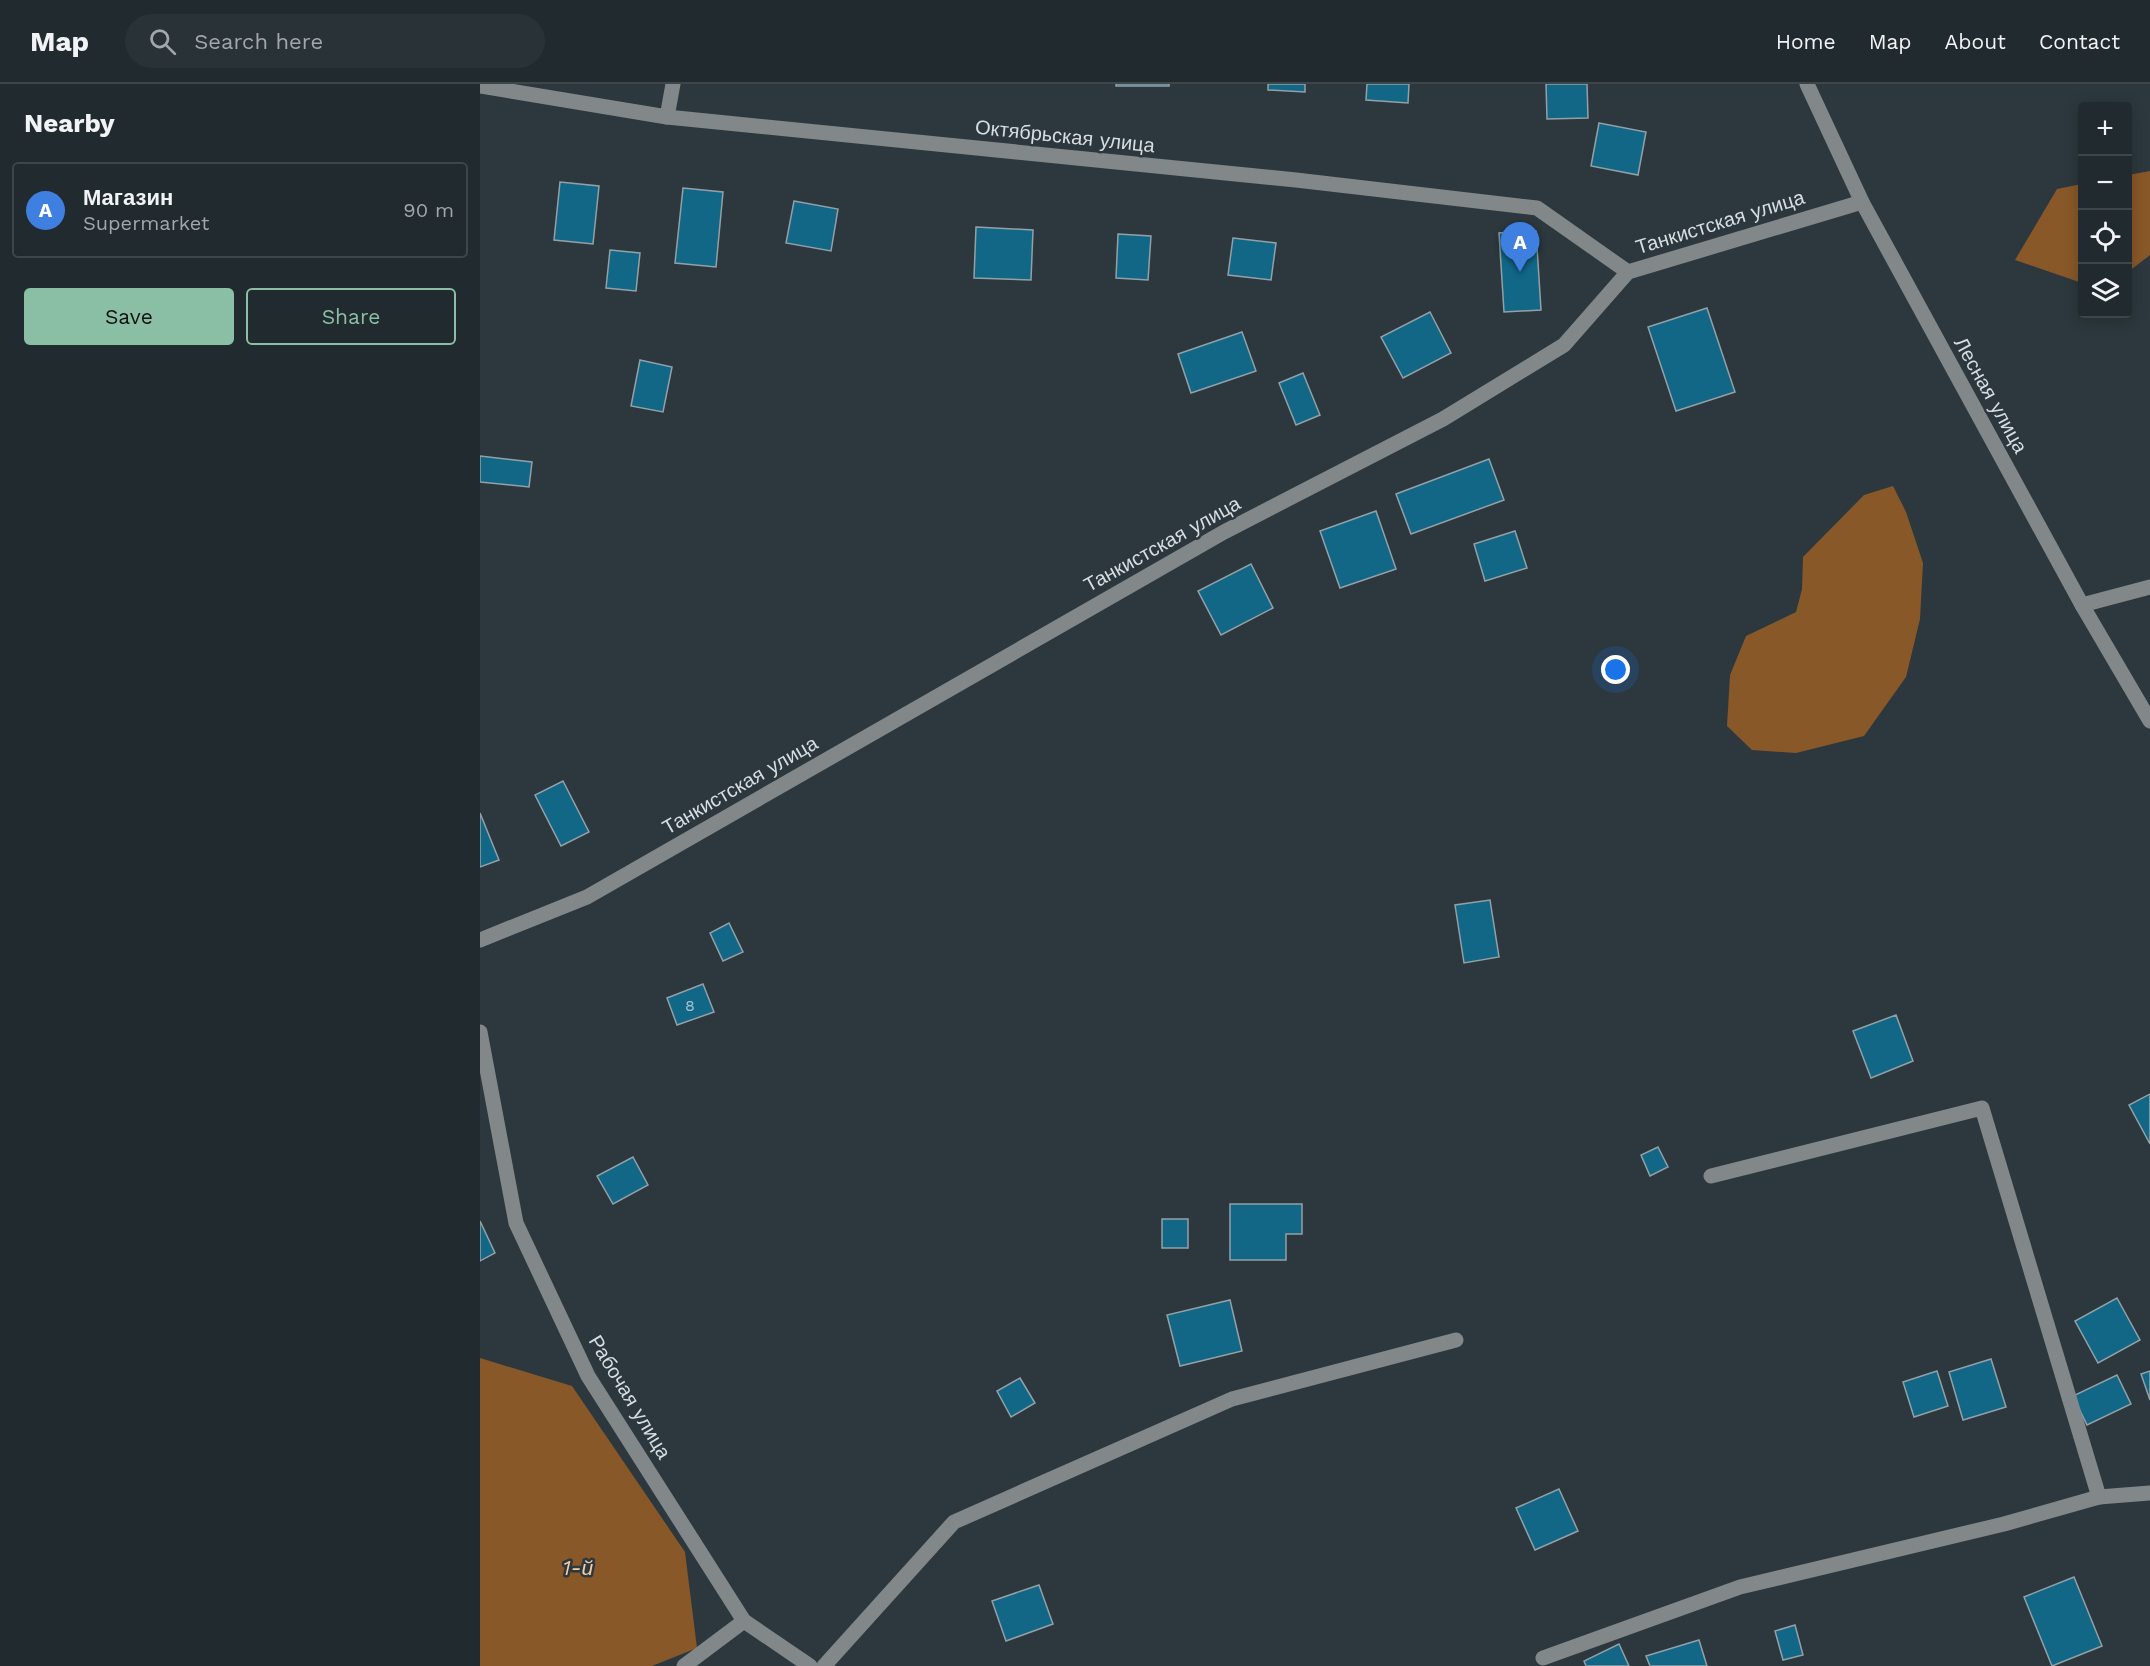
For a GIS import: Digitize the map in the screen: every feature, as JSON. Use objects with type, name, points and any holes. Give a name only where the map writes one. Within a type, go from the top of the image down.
[{"type":"street","points":[[667,117],[673,84]]},
{"type":"street","name":"Лесная улица","points":[[1807,84],[1862,202],[2082,605],[2150,721]]},
{"type":"street","name":"Октябрьская улица","points":[[480,86],[667,117],[1296,180],[1537,208],[1628,272]]},
{"type":"street","name":"Танкистская улица","points":[[480,940],[587,897],[1224,532],[1443,419],[1564,345],[1628,272],[1862,202]]},
{"type":"street","points":[[2082,605],[2150,587]]},
{"type":"street","name":"Рабочая улица","points":[[480,1032],[516,1223],[588,1376],[744,1621],[810,1666]]},
{"type":"street","points":[[1711,1176],[1982,1108],[2099,1497]]},
{"type":"street","points":[[824,1666],[954,1522],[1232,1399],[1456,1340]]},
{"type":"street","points":[[1543,1658],[1740,1587],[2004,1524],[2099,1497],[2150,1492]]},
{"type":"street","points":[[684,1666],[744,1621]]},
{"type":"water","points":[[2150,171],[2150,255],[2132,269],[2132,210],[2132,174]]},
{"type":"water","points":[[2078,185],[2078,282],[2015,260],[2057,189]]},
{"type":"water","points":[[1893,486],[1906,512],[1923,563],[1920,619],[1906,677],[1864,736],[1796,753],[1752,750],[1727,726],[1730,675],[1746,636],[1796,612],[1802,589],[1803,557],[1864,495]]},
{"type":"water","name":"1-й","points":[[480,1358],[572,1386],[685,1552],[697,1648],[652,1666],[480,1666]]},
{"type":"building","points":[[1116,84],[1169,84],[1169,86],[1116,86]]},
{"type":"building","points":[[1268,84],[1305,84],[1305,92],[1268,90]]},
{"type":"building","points":[[1367,84],[1409,84],[1408,103],[1366,100]]},
{"type":"building","points":[[1546,84],[1587,84],[1588,118],[1547,119]]},
{"type":"building","points":[[1599,123],[1646,132],[1638,175],[1591,166]]},
{"type":"building","points":[[560,182],[599,186],[593,244],[554,240]]},
{"type":"building","points":[[683,188],[723,192],[716,267],[675,263]]},
{"type":"building","points":[[794,201],[838,209],[831,251],[786,243]]},
{"type":"building","points":[[976,227],[1033,230],[1031,280],[974,278]]},
{"type":"building","points":[[1536,231],[1541,310],[1504,312],[1499,233]]},
{"type":"building","points":[[1118,234],[1151,236],[1148,280],[1116,278]]},
{"type":"building","points":[[1233,238],[1276,243],[1271,280],[1228,275]]},
{"type":"building","points":[[610,250],[640,253],[636,291],[606,288]]},
{"type":"building","points":[[1707,308],[1735,392],[1676,411],[1648,327]]},
{"type":"building","points":[[1430,312],[1451,353],[1403,378],[1381,337]]},
{"type":"building","points":[[1242,332],[1256,371],[1191,393],[1178,354]]},
{"type":"building","points":[[640,360],[672,367],[663,412],[631,406]]},
{"type":"building","points":[[1303,373],[1320,415],[1296,425],[1279,383]]},
{"type":"building","points":[[480,456],[532,462],[529,487],[480,482]]},
{"type":"building","points":[[1489,459],[1504,500],[1411,534],[1396,494]]},
{"type":"building","points":[[1376,511],[1396,569],[1340,588],[1320,531]]},
{"type":"building","points":[[1515,531],[1527,568],[1485,581],[1474,544]]},
{"type":"building","points":[[1251,564],[1273,608],[1221,635],[1198,591]]},
{"type":"building","points":[[563,781],[589,832],[561,846],[535,795]]},
{"type":"building","points":[[480,813],[499,860],[480,867]]},
{"type":"building","points":[[1490,900],[1499,957],[1464,963],[1455,905]]},
{"type":"building","points":[[729,923],[743,952],[723,961],[710,933]]},
{"type":"building","points":[[703,984],[714,1012],[677,1025],[667,998]]},
{"type":"building","points":[[1896,1015],[1913,1061],[1871,1078],[1853,1031]]},
{"type":"building","points":[[2150,1094],[2150,1144],[2129,1105]]},
{"type":"building","points":[[1658,1147],[1668,1167],[1650,1176],[1641,1155]]},
{"type":"building","points":[[633,1157],[648,1185],[613,1204],[597,1176]]},
{"type":"building","points":[[1230,1204],[1302,1204],[1302,1234],[1286,1234],[1286,1260],[1230,1260]]},
{"type":"building","points":[[1162,1219],[1188,1219],[1188,1248],[1162,1248]]},
{"type":"building","points":[[480,1221],[495,1253],[480,1261]]},
{"type":"building","points":[[2117,1298],[2140,1340],[2098,1363],[2075,1321]]},
{"type":"building","points":[[1230,1300],[1242,1351],[1180,1366],[1167,1315]]},
{"type":"building","points":[[1991,1359],[2006,1407],[1963,1420],[1949,1372]]},
{"type":"building","points":[[1937,1371],[1948,1406],[1914,1417],[1903,1382]]},
{"type":"building","points":[[2150,1371],[2150,1400],[2141,1374]]},
{"type":"building","points":[[2117,1375],[2131,1404],[2087,1425],[2073,1396]]},
{"type":"building","points":[[1020,1378],[1035,1403],[1011,1417],[997,1391]]},
{"type":"building","points":[[1559,1489],[1578,1531],[1535,1550],[1516,1508]]},
{"type":"building","points":[[2074,1577],[2102,1646],[2052,1666],[2024,1597]]},
{"type":"building","points":[[1039,1585],[1053,1624],[1006,1641],[992,1601]]},
{"type":"building","points":[[1795,1625],[1803,1655],[1783,1660],[1775,1631]]},
{"type":"building","points":[[1699,1640],[1707,1666],[1650,1666],[1646,1656]]},
{"type":"building","points":[[1619,1644],[1629,1666],[1586,1666],[1584,1661]]},
{"type":"place","name":"Магазин","points":[[1520,272]]}]
